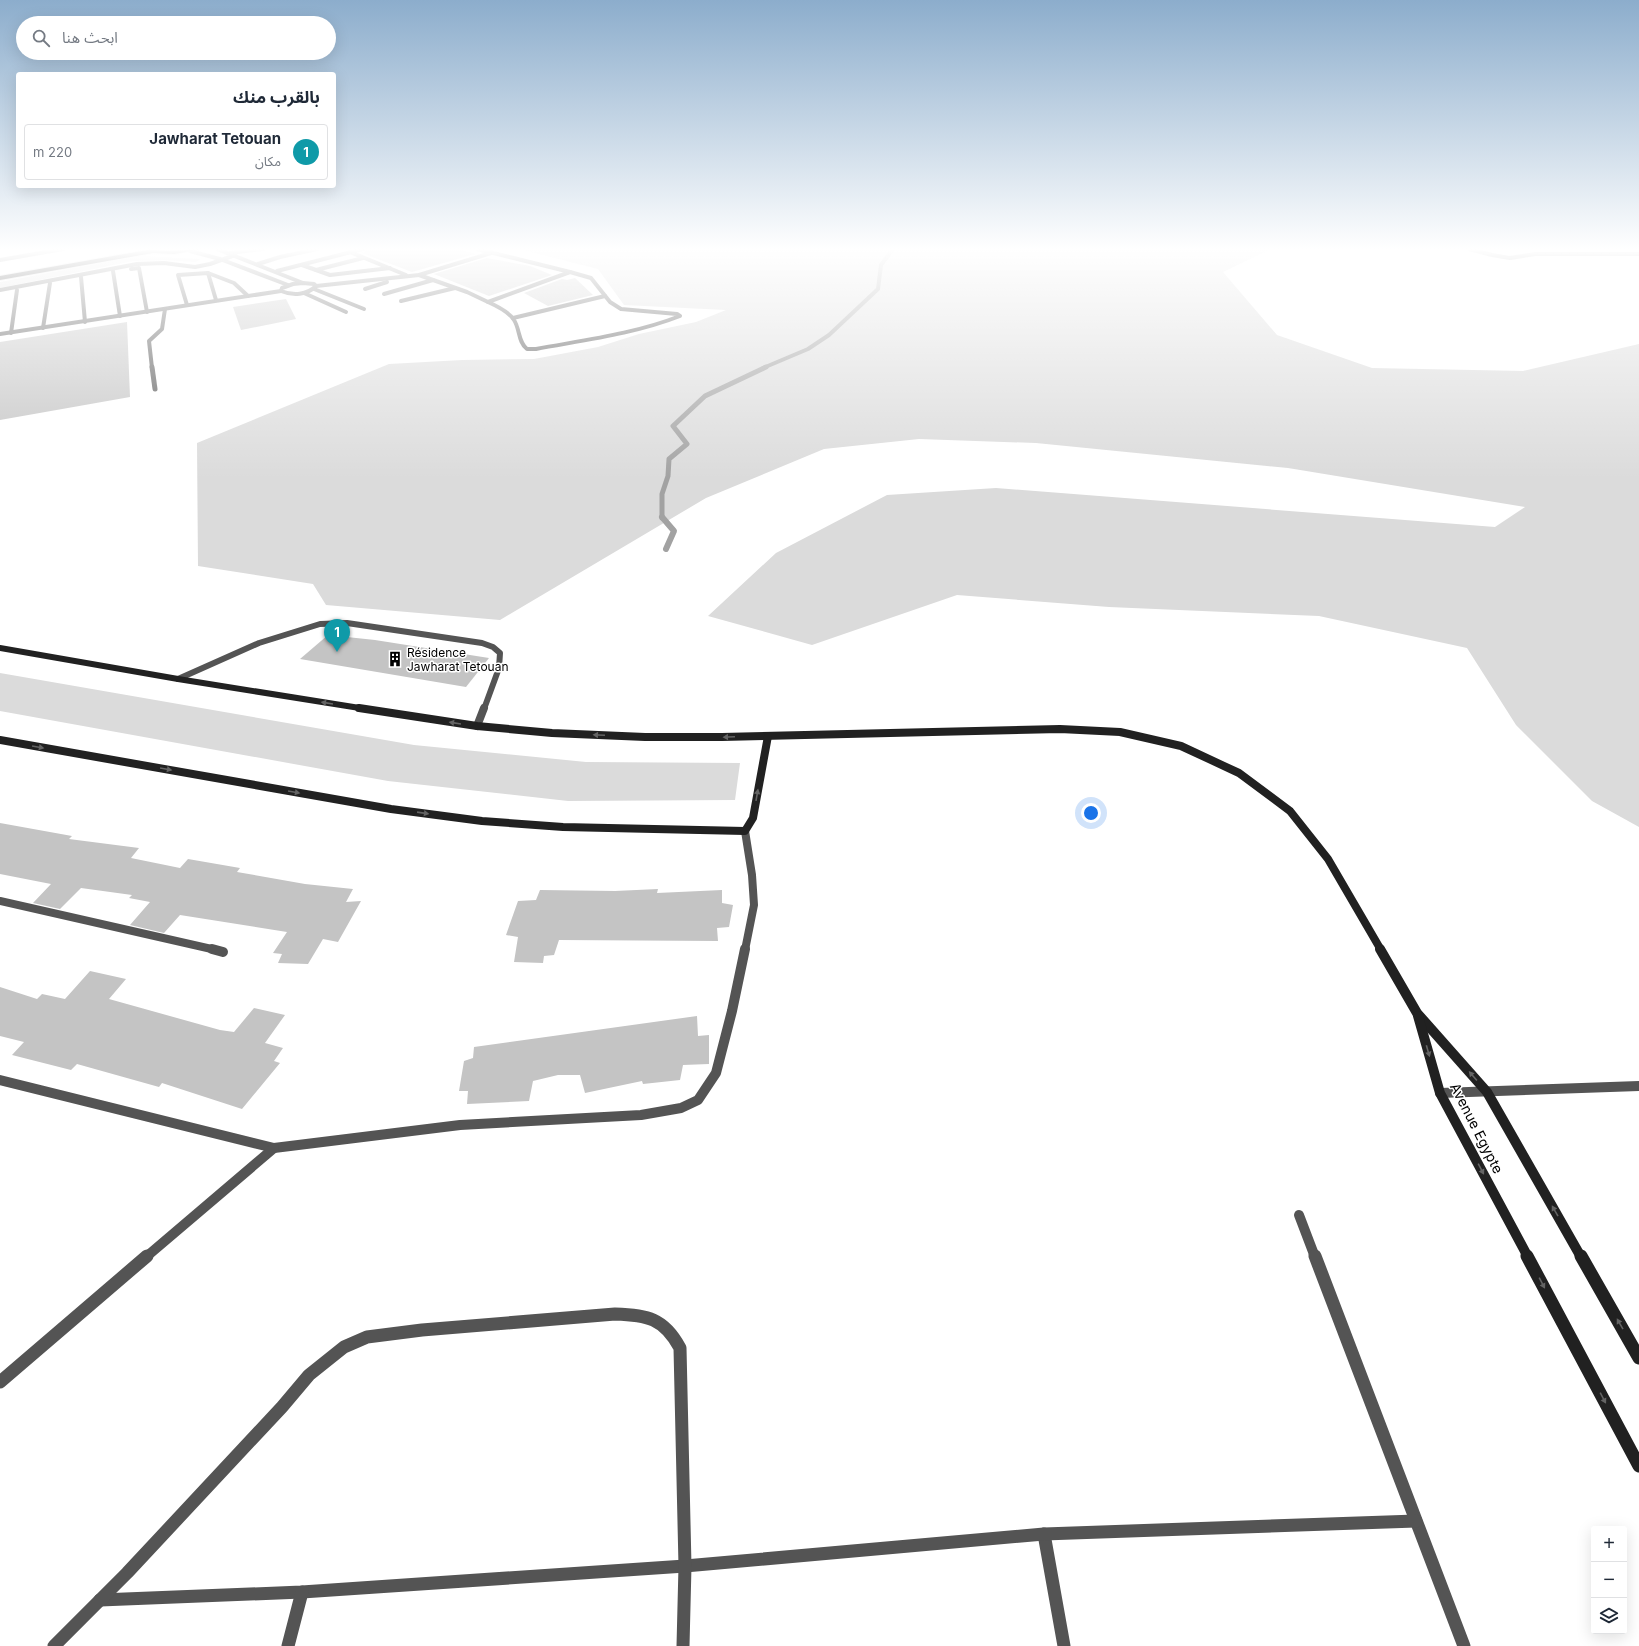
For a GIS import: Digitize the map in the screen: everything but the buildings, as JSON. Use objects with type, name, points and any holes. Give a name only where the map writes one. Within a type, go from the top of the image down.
[{"type":"street","points":[[11,333],[12,326]]},
{"type":"street","points":[[0,334],[58,326]]},
{"type":"street","points":[[155,389],[149,341],[162,329],[162,326]]},
{"type":"street","points":[[517,326],[520,333],[522,345],[525,348],[532,350],[647,326]]},
{"type":"street","points":[[178,679],[259,643],[320,624],[347,623],[482,643],[493,647],[500,653],[499,668],[477,726]]},
{"type":"street","points":[[0,648],[178,679],[477,726],[552,733],[645,737],[722,738],[1060,729],[1120,732],[1181,746],[1239,773],[1290,811],[1328,859],[1417,1013]]},
{"type":"street","points":[[0,1080],[274,1148],[460,1125],[641,1114],[681,1108],[698,1100],[716,1073],[732,1011],[754,905],[752,875],[745,831],[753,818],[768,736]]},
{"type":"street","points":[[0,740],[391,809],[482,821],[564,827],[745,831]]},
{"type":"street","points":[[0,901],[223,952]]},
{"type":"street","name":"Avenue Egypte","points":[[1417,1013],[1487,1092],[1639,1358]]},
{"type":"street","name":"Avenue Egypte","points":[[1417,1013],[1440,1093],[1639,1466]]},
{"type":"street","points":[[1440,1093],[1639,1086]]},
{"type":"street","points":[[0,1382],[274,1148]]},
{"type":"street","points":[[1299,1215],[1464,1646]]},
{"type":"street","points":[[54,1646],[127,1573],[277,1412],[309,1375],[344,1346],[367,1337],[422,1330],[615,1314],[642,1315],[662,1323],[675,1336],[680,1348],[685,1566],[683,1646]]},
{"type":"street","points":[[100,1600],[302,1592],[685,1566],[1044,1534],[1416,1520]]},
{"type":"street","points":[[1044,1534],[1064,1646]]},
{"type":"street","points":[[288,1646],[302,1592]]},
{"type":"shaded area","points":[[678,326],[1269,326],[1277,335],[1372,368],[1523,371],[1639,344],[1639,827],[1592,801],[1516,725],[1467,648],[1319,616],[1109,607],[957,595],[812,645],[708,616],[776,553],[887,495],[996,488],[1495,527],[1525,507],[1288,468],[1036,443],[919,439],[824,449],[706,498],[500,620],[326,605],[313,584],[198,566],[197,443],[389,364],[462,360],[534,359],[598,347],[639,334]]},
{"type":"shaded area","points":[[0,673],[414,745],[586,762],[740,763],[735,800],[568,801],[388,781],[0,711]]},
{"type":"waterway","points":[[763,368],[808,349],[829,335],[839,326]]},
{"type":"waterway","points":[[662,517],[662,494],[668,476],[669,459],[687,444],[673,426],[705,396],[766,367]]},
{"type":"waterway","points":[[662,517],[674,531],[666,549]]},
{"type":"place","name":"Jawharat Tetouan","points":[[337,652]]},
{"type":"place","name":"Résidence Jawharat Tetouan","points":[[395,659]]}]
